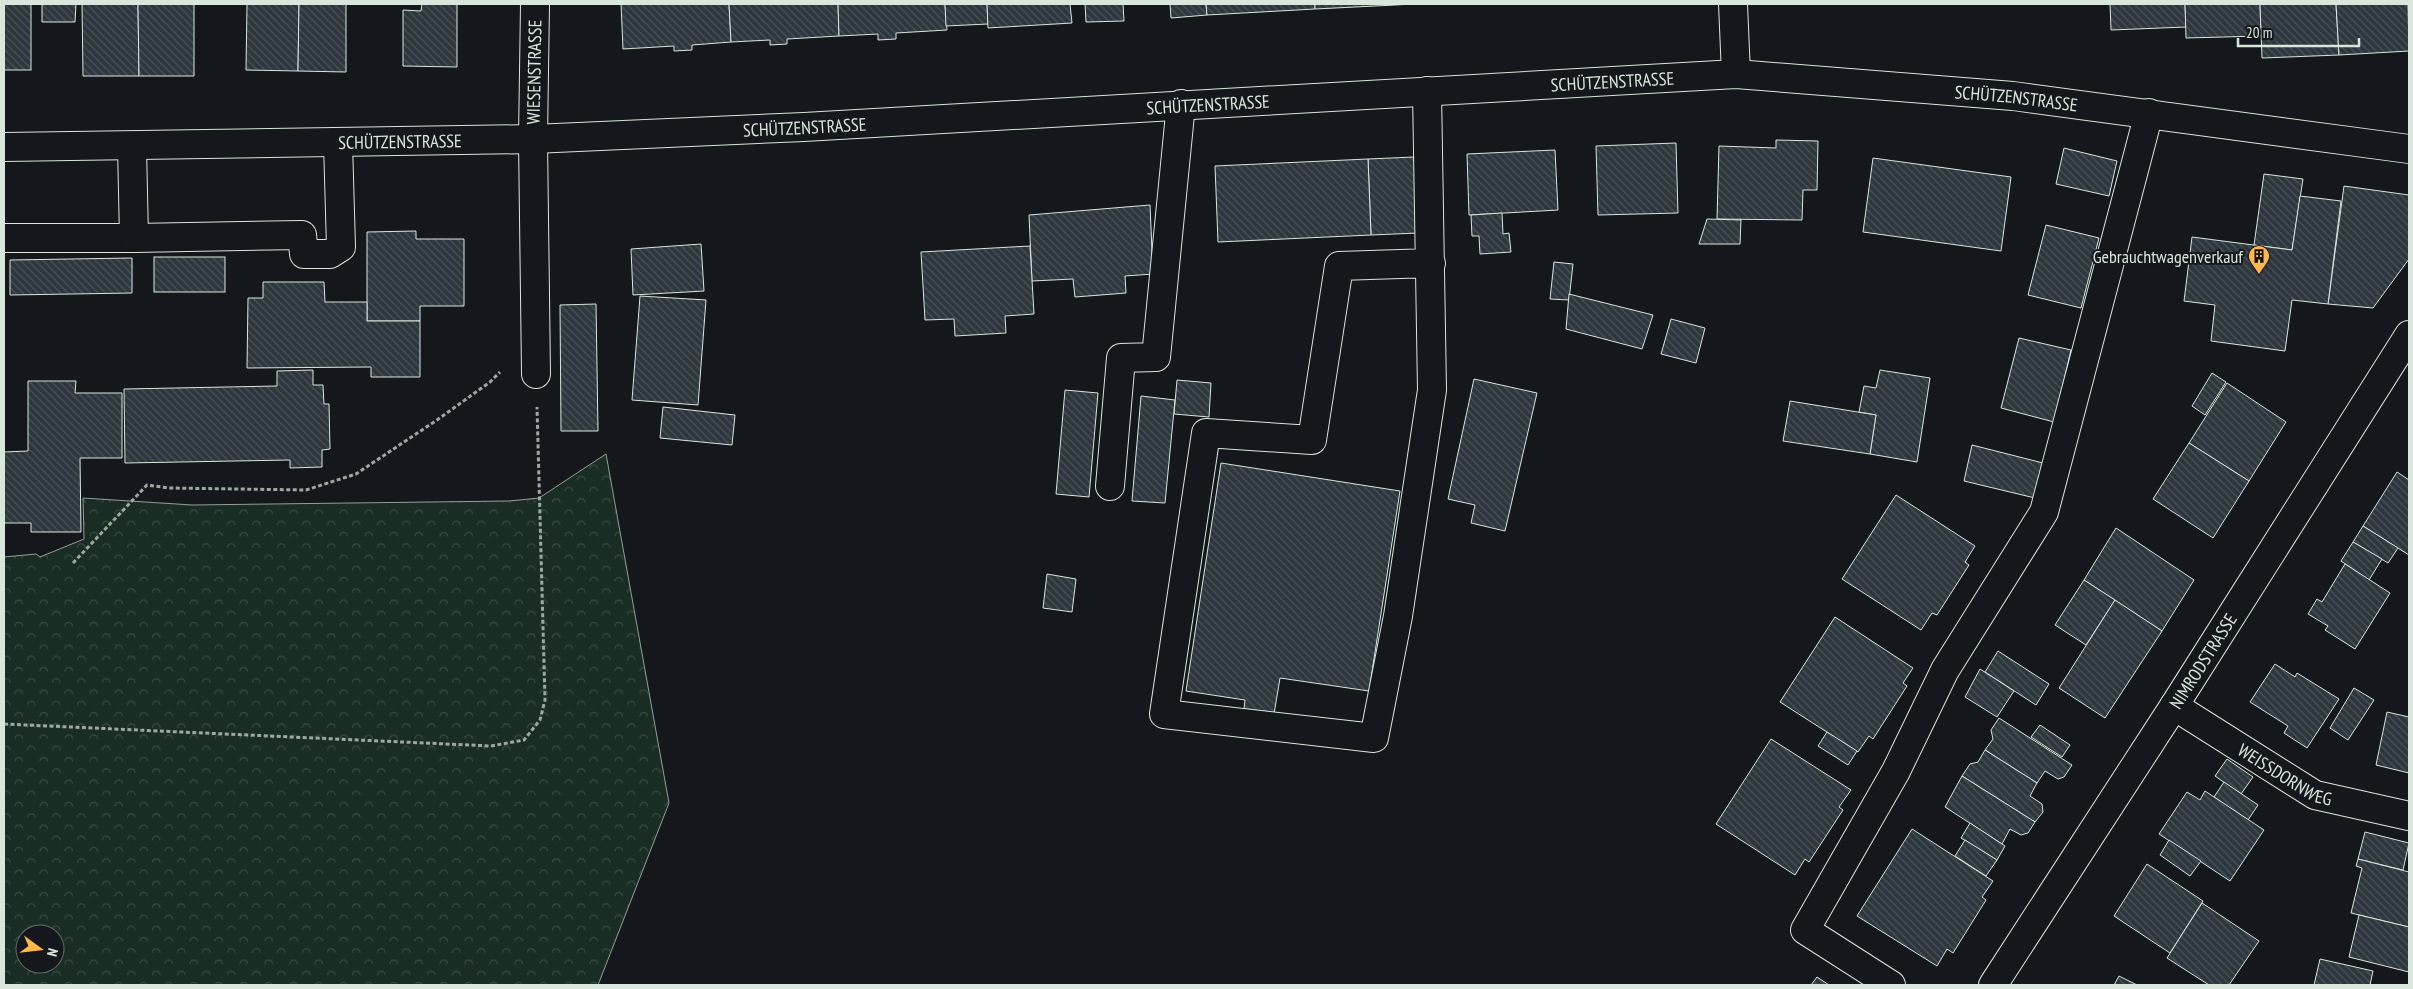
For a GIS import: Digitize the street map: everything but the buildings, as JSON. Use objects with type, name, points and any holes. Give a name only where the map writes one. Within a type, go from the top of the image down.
[{"type":"main road","name":"WIESENSTRASSE","points":[[535,4],[533,139],[536,374]]},
{"type":"main road","points":[[1734,4],[1736,74]]},
{"type":"main road","name":"SCHÜTZENSTRASSE","points":[[4,147],[533,139],[804,127],[1181,104],[1736,74],[2013,96],[2409,149]]},
{"type":"main road","points":[[1427,91],[1430,263],[1432,390],[1398,616],[1374,738],[1164,714],[1206,433],[1312,440],[1339,266],[1430,263]]},
{"type":"main road","points":[[1110,486],[1121,358],[1156,357],[1181,104]]},
{"type":"main road","points":[[1891,985],[1805,930],[1896,771],[1944,670],[2044,512],[2149,113]]},
{"type":"main road","points":[[4,238],[302,235],[304,254],[330,254],[340,247],[338,143]]},
{"type":"main road","points":[[132,146],[134,238]]},
{"type":"main road","name":"NIMRODSTRASSE","points":[[1992,985],[2174,706],[2409,335]]},
{"type":"main road","name":"WEISSDORNWEG","points":[[2174,706],[2315,795],[2409,816]]},
{"type":"path","points":[[73,563],[147,485],[169,488],[306,490],[356,474],[402,445],[490,382],[536,333]]},
{"type":"path","points":[[4,724],[491,746],[524,740],[540,720],[545,700],[536,374]]},
{"type":"green space","points":[[606,454],[669,803],[598,985],[4,985],[4,557],[36,554],[40,557],[84,539],[83,498],[192,505],[509,501],[539,498]]},
{"type":"place","name":"Gebrauchtwagenverkauf","points":[[2259,275]]}]
